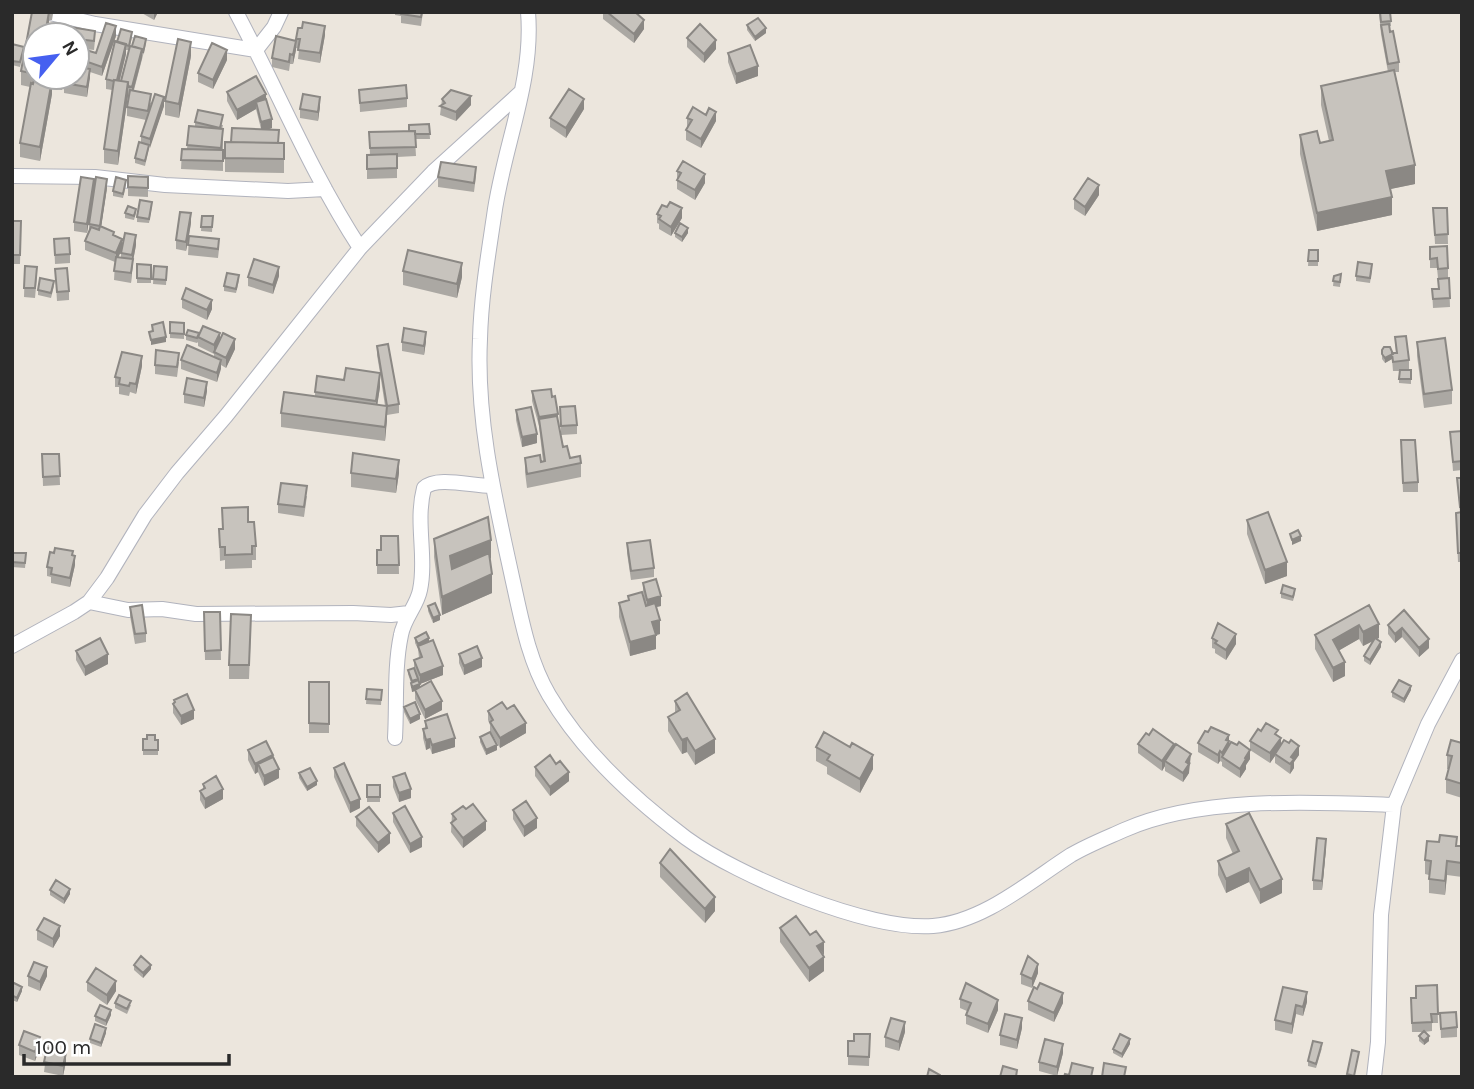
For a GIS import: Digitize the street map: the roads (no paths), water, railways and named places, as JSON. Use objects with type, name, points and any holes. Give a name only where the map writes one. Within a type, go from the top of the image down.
[{"type":"street","points":[[47,12],[95,24],[256,50]]},
{"type":"street","points":[[236,12],[304,152],[360,248]]},
{"type":"street","points":[[256,50],[274,27],[281,12]]},
{"type":"street","points":[[528,12],[528,63],[496,201],[485,279],[480,341],[482,410],[493,486],[521,619],[536,667],[548,693],[579,739],[638,797],[708,854],[738,870],[858,916],[915,927],[953,923],[978,915],[1076,852],[1128,828],[1163,816],[1280,803],[1394,805]]},
{"type":"street","points":[[12,646],[89,602],[107,578],[145,515],[177,472],[226,416],[360,248],[433,173],[520,93]]},
{"type":"street","points":[[12,176],[95,177],[165,185],[288,191],[325,189]]},
{"type":"street","points":[[396,738],[400,636],[420,591],[420,523],[424,488],[433,482],[493,486]]},
{"type":"street","points":[[89,602],[128,610],[162,609],[196,614],[409,613]]},
{"type":"street","points":[[1374,1077],[1378,1042],[1381,915],[1394,805],[1428,724],[1462,660]]}]
